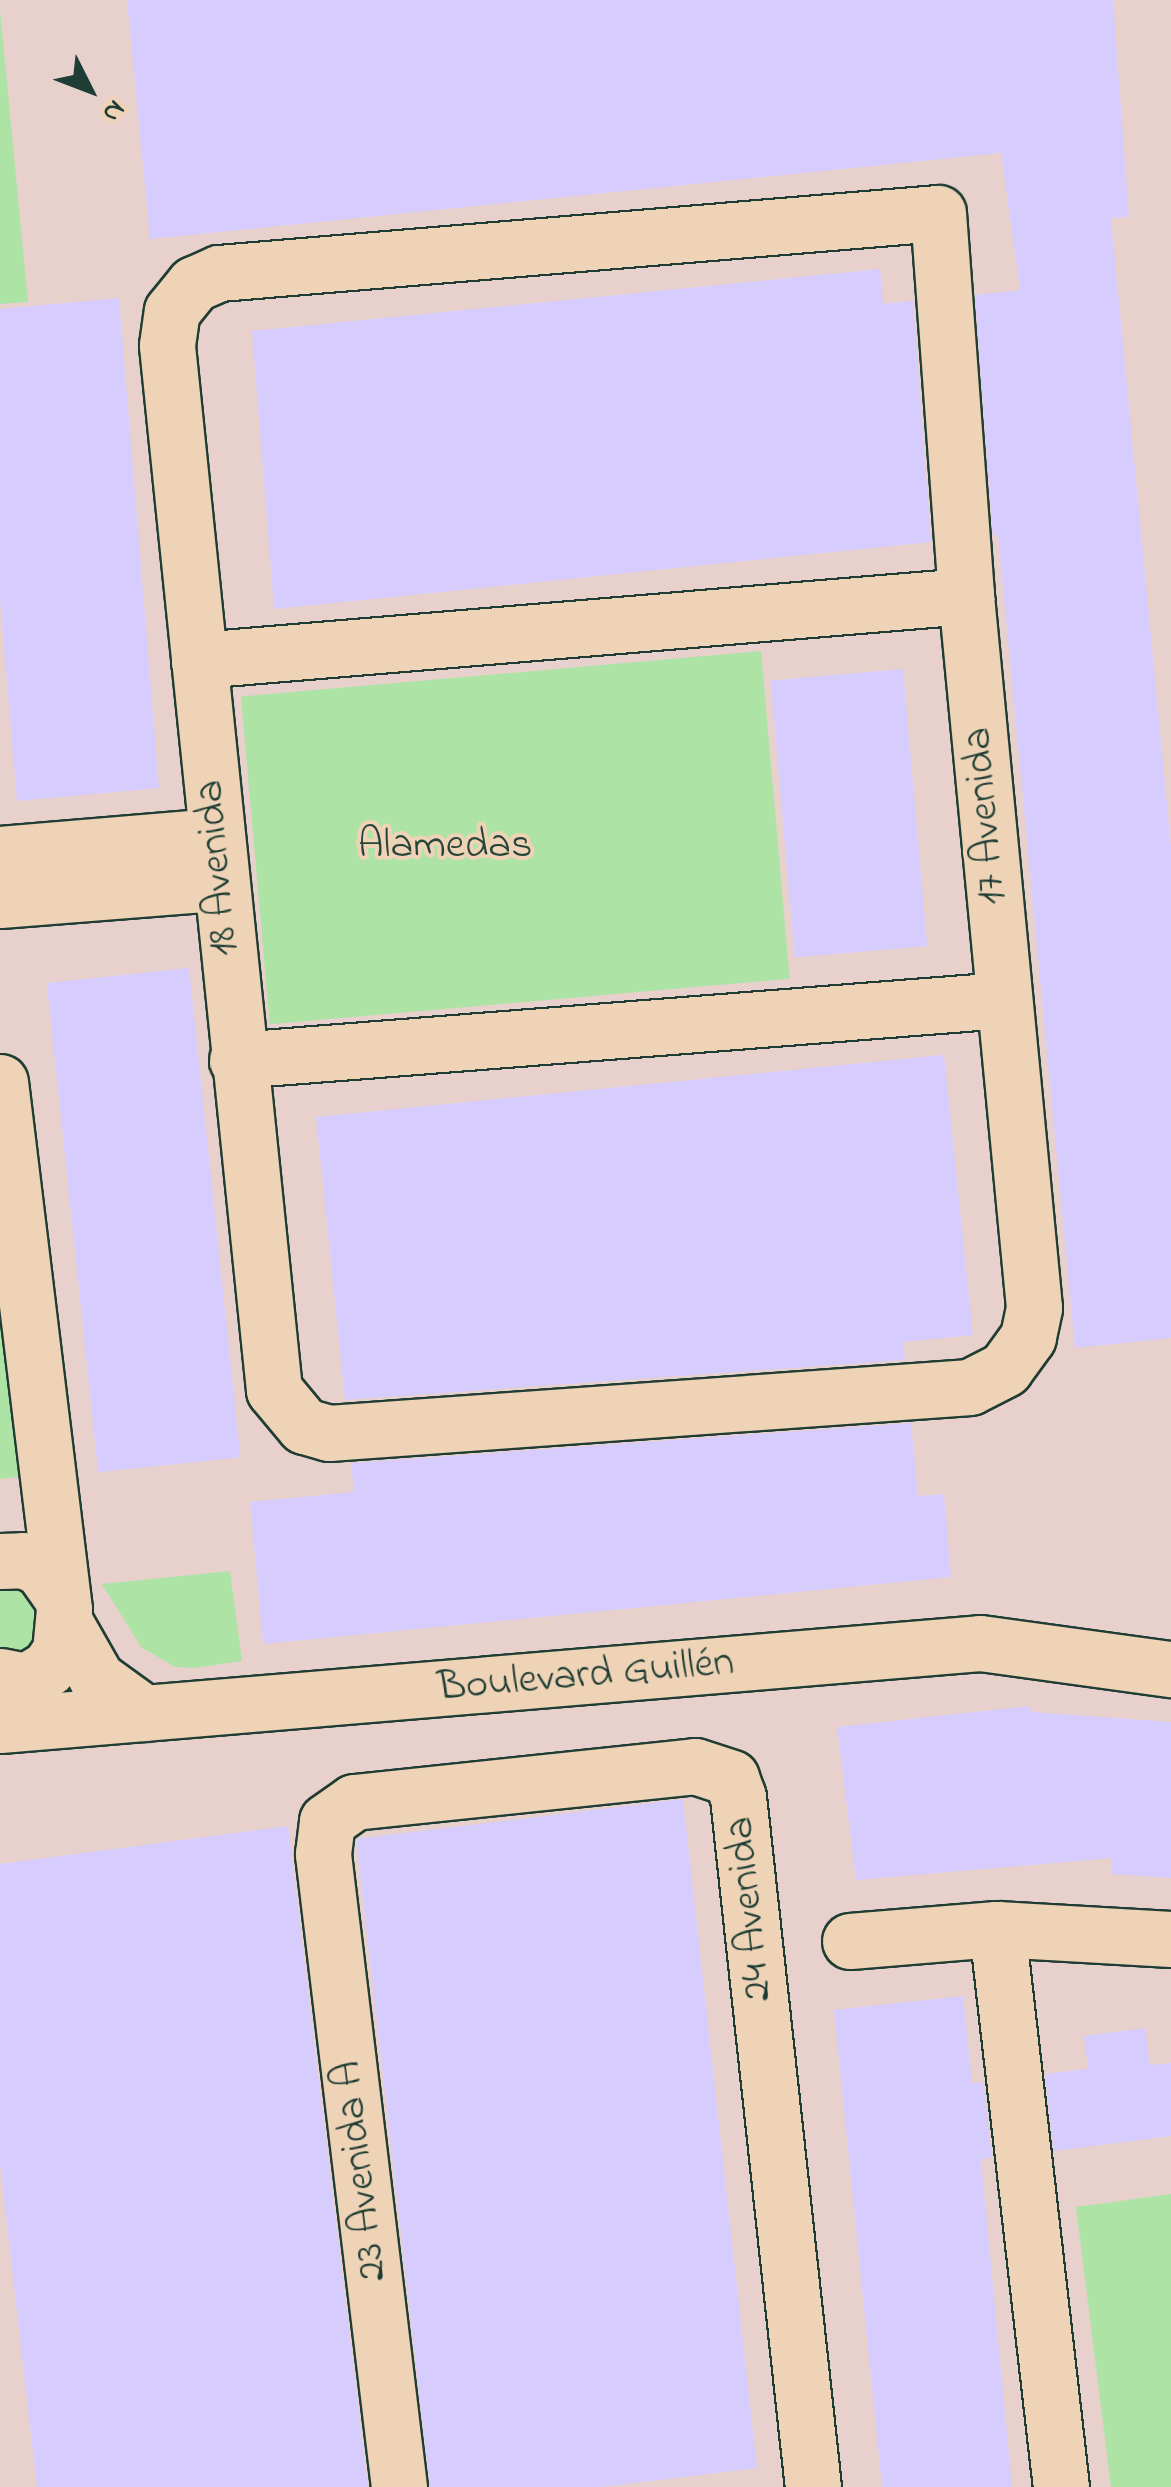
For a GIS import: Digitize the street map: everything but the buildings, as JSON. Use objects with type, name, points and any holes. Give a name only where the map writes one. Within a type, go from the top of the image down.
[{"type":"street","name":"17 Avenida","points":[[167,345],[177,303],[194,284],[218,273],[938,213],[966,596],[1034,1308],[1015,1360],[970,1387],[329,1433],[298,1421],[274,1390]]},
{"type":"street","name":"18 Avenida","points":[[167,345],[236,1060],[274,1390]]},
{"type":"street","points":[[200,660],[966,596]]},
{"type":"street","points":[[0,854],[216,859]]},
{"type":"street","points":[[0,900],[216,859]]},
{"type":"street","points":[[236,1060],[1003,1000]]},
{"type":"street","points":[[0,1082],[62,1608],[60,1651],[41,1675],[18,1682],[0,1676]]},
{"type":"street","points":[[0,1560],[23,1560],[41,1568],[97,1679],[144,1714]]},
{"type":"street","name":"Boulevard Guillén","points":[[0,1726],[980,1643],[1171,1669]]},
{"type":"street","name":"24 Avenida","points":[[323,1854],[327,1821],[354,1802],[696,1766],[731,1778],[813,2487]]},
{"type":"street","name":"23 Avenida A","points":[[323,1854],[399,2487]]},
{"type":"street","points":[[850,1940],[997,1928],[1171,1939]]},
{"type":"street","points":[[997,1928],[1061,2487]]},
{"type":"green space","points":[[0,10],[28,302],[0,304]]},
{"type":"green space","name":"Alamedas","points":[[761,651],[790,979],[270,1024],[241,696]]},
{"type":"green space","points":[[0,1208],[32,1475],[0,1479]]},
{"type":"green space","points":[[230,1571],[242,1661],[194,1668],[175,1667],[141,1647],[102,1584]]},
{"type":"green space","points":[[26,1573],[48,1647],[0,1665],[0,1575]]},
{"type":"green space","points":[[1171,2194],[1171,2487],[1111,2487],[1076,2207]]}]
